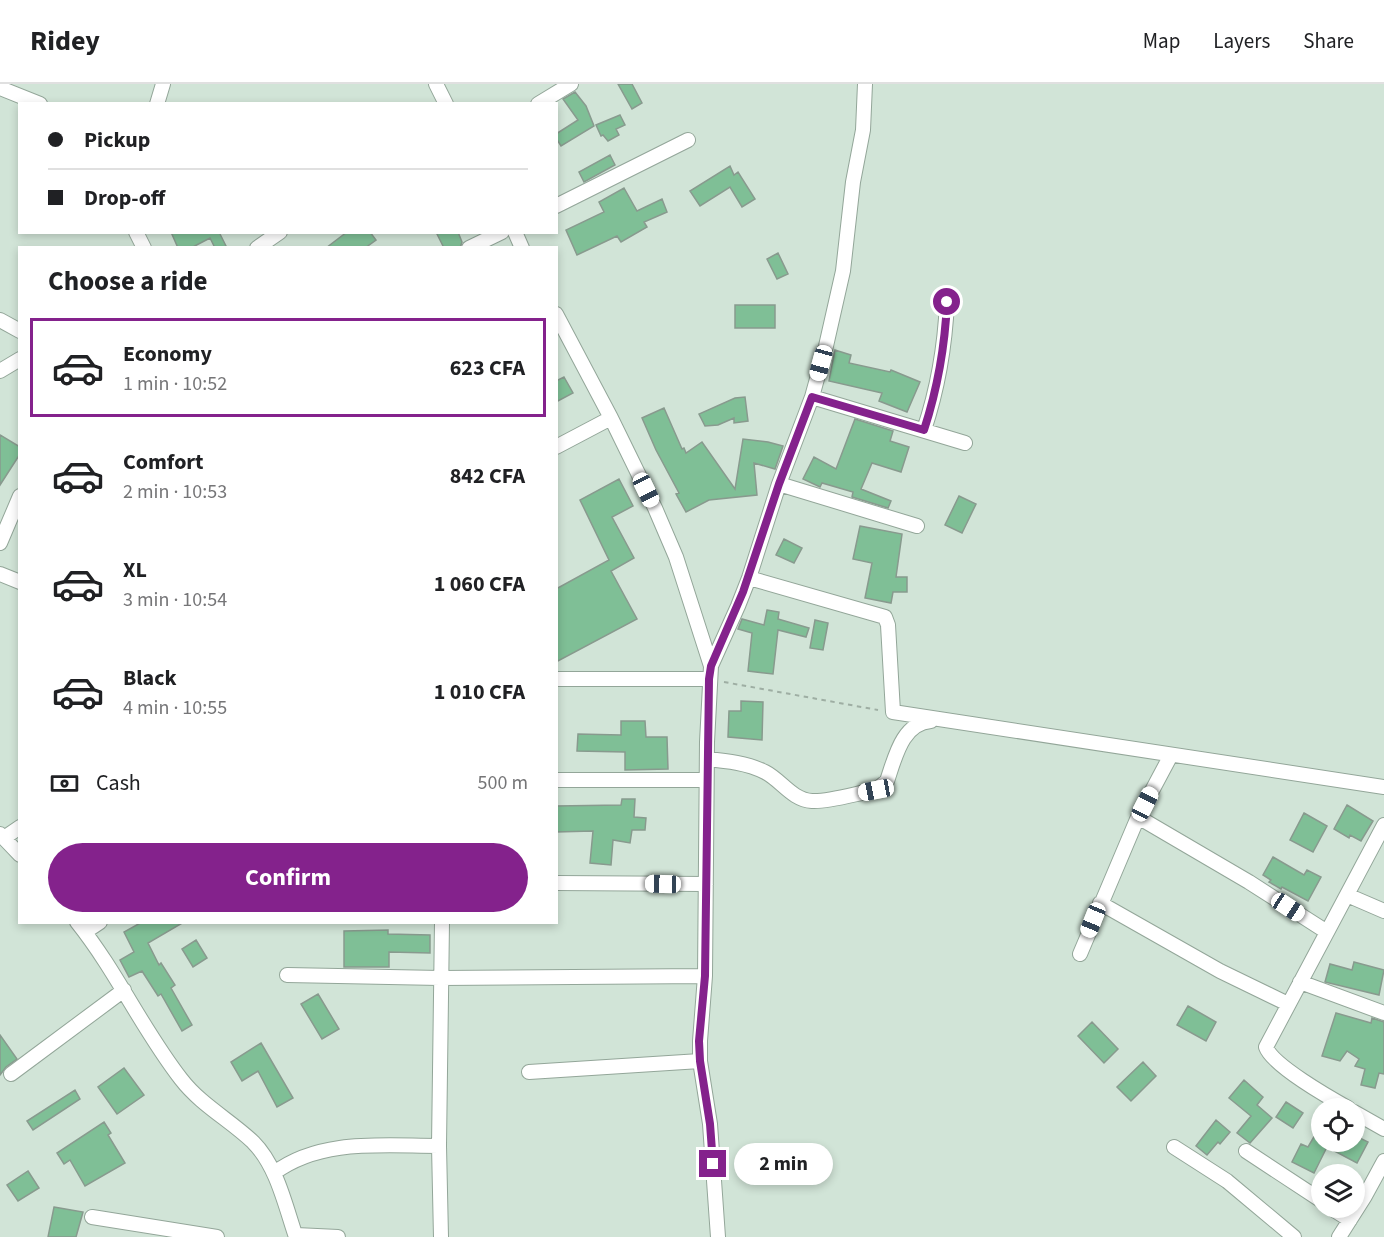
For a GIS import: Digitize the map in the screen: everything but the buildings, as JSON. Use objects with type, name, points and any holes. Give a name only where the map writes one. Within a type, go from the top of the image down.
[{"type":"street","points":[[158,102],[163,84]]},
{"type":"street","points":[[436,84],[445,102]]},
{"type":"street","points":[[541,102],[571,84]]},
{"type":"street","points":[[710,672],[738,606],[779,484],[812,397],[836,306],[843,271],[853,182],[863,130],[865,84]]},
{"type":"street","points":[[0,88],[35,102]]},
{"type":"street","points":[[558,205],[688,140]]},
{"type":"street","points":[[261,246],[277,234]]},
{"type":"street","points":[[473,246],[498,234]]},
{"type":"street","points":[[924,430],[934,401],[941,368],[947,302]]},
{"type":"street","points":[[0,320],[18,330]]},
{"type":"street","points":[[558,323],[611,418],[676,557],[694,609],[710,672],[706,780],[705,976],[700,1016],[700,1061],[710,1124],[718,1237]]},
{"type":"street","points":[[0,371],[18,360]]},
{"type":"street","points":[[812,397],[965,443]]},
{"type":"street","points":[[558,446],[611,418]]},
{"type":"street","points":[[779,484],[917,526]]},
{"type":"street","points":[[0,543],[18,501]]},
{"type":"street","points":[[0,574],[18,581]]},
{"type":"street","points":[[748,578],[885,617],[888,625],[893,712],[1384,787]]},
{"type":"street","points":[[558,679],[710,672]]},
{"type":"street","points":[[707,759],[751,766],[768,773],[799,798],[812,801],[829,799],[876,790],[882,786],[887,781],[904,737],[911,728],[924,721],[945,720]]},
{"type":"street","points":[[1080,954],[1138,817],[1171,755]]},
{"type":"street","points":[[558,780],[706,780]]},
{"type":"street","points":[[1138,817],[1249,882],[1327,932]]},
{"type":"street","points":[[1333,1098],[1282,1065],[1268,1052],[1266,1047],[1384,825]]},
{"type":"street","points":[[18,828],[2,836],[18,853]]},
{"type":"street","points":[[558,883],[706,884]]},
{"type":"street","points":[[1347,894],[1384,911]]},
{"type":"street","points":[[1100,903],[1220,972],[1288,1004]]},
{"type":"street","points":[[441,1237],[439,1146],[442,924]]},
{"type":"street","points":[[81,927],[182,1080],[202,1101],[253,1142],[266,1158],[274,1173],[296,1236],[338,1237]]},
{"type":"street","points":[[287,975],[441,978],[705,976]]},
{"type":"street","points":[[1300,982],[1384,1013]]},
{"type":"street","points":[[11,1074],[124,990]]},
{"type":"street","points":[[529,1071],[700,1061]]},
{"type":"street","points":[[1365,1118],[1384,1129]]},
{"type":"street","points":[[274,1173],[286,1164],[304,1156],[328,1149],[362,1146],[439,1146]]},
{"type":"street","points":[[1174,1147],[1227,1181],[1294,1237]]},
{"type":"street","points":[[1245,1151],[1311,1194]]},
{"type":"street","points":[[1341,1236],[1384,1161]]},
{"type":"street","points":[[92,1217],[217,1237]]},
{"type":"path","points":[[710,672],[893,712]]},
{"type":"route","points":[[713,1164],[699,1041],[705,976],[707,742],[711,666],[738,606],[765,532],[779,484],[812,397],[924,430],[934,401],[941,368],[947,302]]}]
